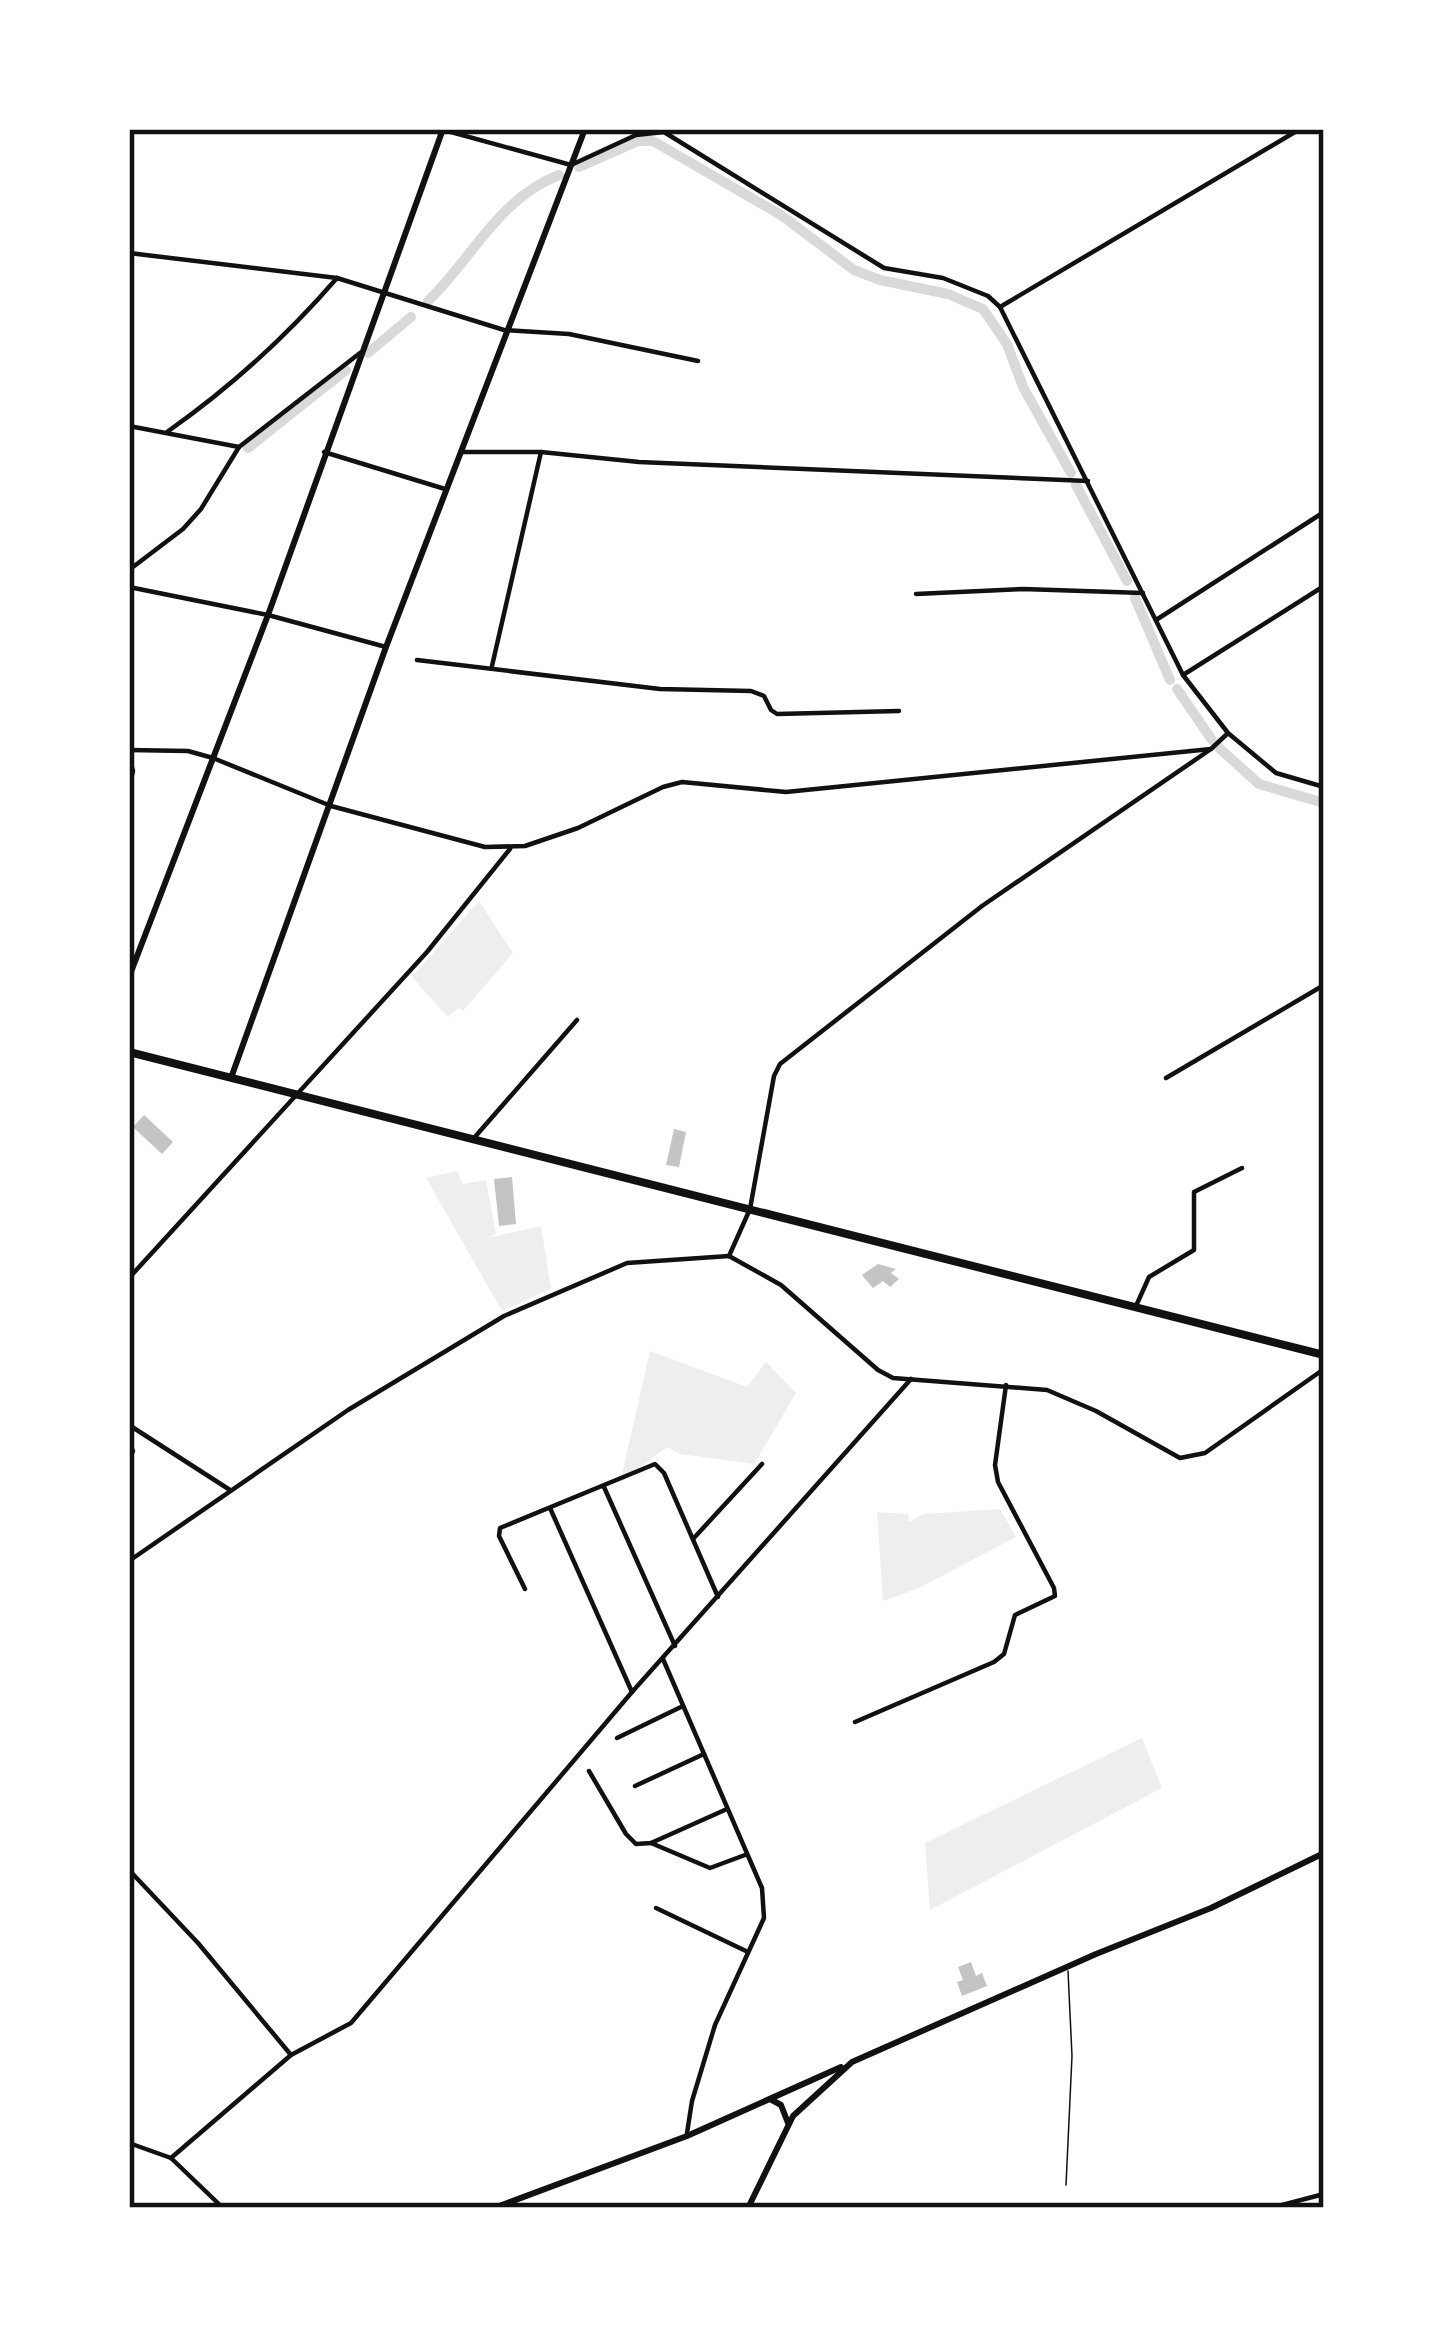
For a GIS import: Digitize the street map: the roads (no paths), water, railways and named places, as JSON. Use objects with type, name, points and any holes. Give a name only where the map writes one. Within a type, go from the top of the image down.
[{"type":"highway","points":[[129,1052],[1324,1355]]},
{"type":"main road","points":[[129,977],[268,615],[442,129]]},
{"type":"main road","points":[[231,1078],[504,330],[585,129]]},
{"type":"main road","points":[[494,2208],[687,2136],[1211,1908],[1324,1853]]},
{"type":"main road","points":[[748,2208],[788,2123],[852,2062]]},
{"type":"main road","points":[[770,2099],[781,2105],[788,2123]]},
{"type":"street","points":[[442,129],[571,165],[636,135],[664,132],[884,268],[943,278],[988,296],[1000,308],[1184,675],[1228,733],[1276,773],[1324,787]]},
{"type":"street","points":[[1000,308],[1300,129]]},
{"type":"street","points":[[129,253],[338,278],[504,330],[569,334],[698,361]]},
{"type":"street","points":[[166,432],[288,335],[338,278]]},
{"type":"street","points":[[129,570],[183,529],[239,447],[365,350]]},
{"type":"street","points":[[129,426],[239,447]]},
{"type":"street","points":[[324,452],[448,490]]},
{"type":"street","points":[[462,452],[541,452],[639,462],[1088,482]]},
{"type":"street","points":[[492,666],[541,452]]},
{"type":"street","points":[[1156,620],[1324,512]]},
{"type":"street","points":[[1184,675],[1324,586]]},
{"type":"street","points":[[129,587],[268,615],[386,647]]},
{"type":"street","points":[[916,594],[1023,589],[1143,593]]},
{"type":"street","points":[[417,660],[660,689],[752,692],[764,696],[778,714],[899,711]]},
{"type":"street","points":[[729,1256],[751,1209],[780,1064],[982,906],[1228,733]]},
{"type":"street","points":[[129,750],[188,752],[213,758],[331,806],[485,847],[510,849],[578,828],[682,782],[786,792],[1211,749]]},
{"type":"street","points":[[129,758],[133,771],[129,787]]},
{"type":"street","points":[[129,1278],[428,952],[510,849]]},
{"type":"street","points":[[1166,1078],[1324,986]]},
{"type":"street","points":[[473,1138],[577,1020]]},
{"type":"street","points":[[1136,1306],[1149,1277],[1194,1250],[1194,1192],[1242,1168]]},
{"type":"street","points":[[129,1561],[348,1410],[504,1316],[627,1263],[729,1256],[782,1285],[893,1378],[1047,1390],[1096,1411],[1180,1458],[1205,1453],[1324,1369]]},
{"type":"street","points":[[171,2158],[291,2055],[350,2024],[632,1692],[911,1379]]},
{"type":"street","points":[[855,1721],[1000,1658],[1015,1615],[1055,1596],[998,1482],[995,1465],[1006,1385]]},
{"type":"street","points":[[129,1425],[231,1491]]},
{"type":"street","points":[[129,1444],[133,1451],[129,1459]]},
{"type":"street","points":[[693,1539],[762,1464]]},
{"type":"street","points":[[525,1589],[498,1530],[650,1465],[659,1466],[718,1598]]},
{"type":"street","points":[[604,1485],[675,1646]]},
{"type":"street","points":[[550,1508],[632,1692]]},
{"type":"street","points":[[663,1659],[766,1909],[706,2052],[687,2136]]},
{"type":"street","points":[[617,1738],[683,1706]]},
{"type":"street","points":[[635,1786],[704,1754]]},
{"type":"street","points":[[589,1772],[631,1841],[651,1843],[710,1868],[747,1854]]},
{"type":"street","points":[[651,1843],[727,1809]]},
{"type":"street","points":[[129,1870],[198,1943],[291,2055]]},
{"type":"street","points":[[656,1908],[748,1952]]},
{"type":"street","points":[[129,2143],[171,2158],[223,2208]]},
{"type":"street","points":[[1270,2208],[1323,2194]]},
{"type":"lane","points":[[1066,2185],[1072,2056],[1068,1968]]},
{"type":"lane","points":[[1323,2194],[1324,2207]]},
{"type":"waterway","points":[[579,167],[638,141],[653,141],[781,215],[854,270],[948,294],[983,309],[1007,344],[1023,387],[1071,473]]},
{"type":"waterway","points":[[428,301],[503,214],[538,185],[559,175]]},
{"type":"waterway","points":[[368,353],[411,317]]},
{"type":"waterway","points":[[248,448],[346,370]]},
{"type":"waterway","points":[[1076,485],[1127,581]]},
{"type":"waterway","points":[[1135,598],[1170,680]]},
{"type":"waterway","points":[[1177,689],[1212,740]]},
{"type":"waterway","points":[[1218,747],[1259,784],[1324,803]]}]
